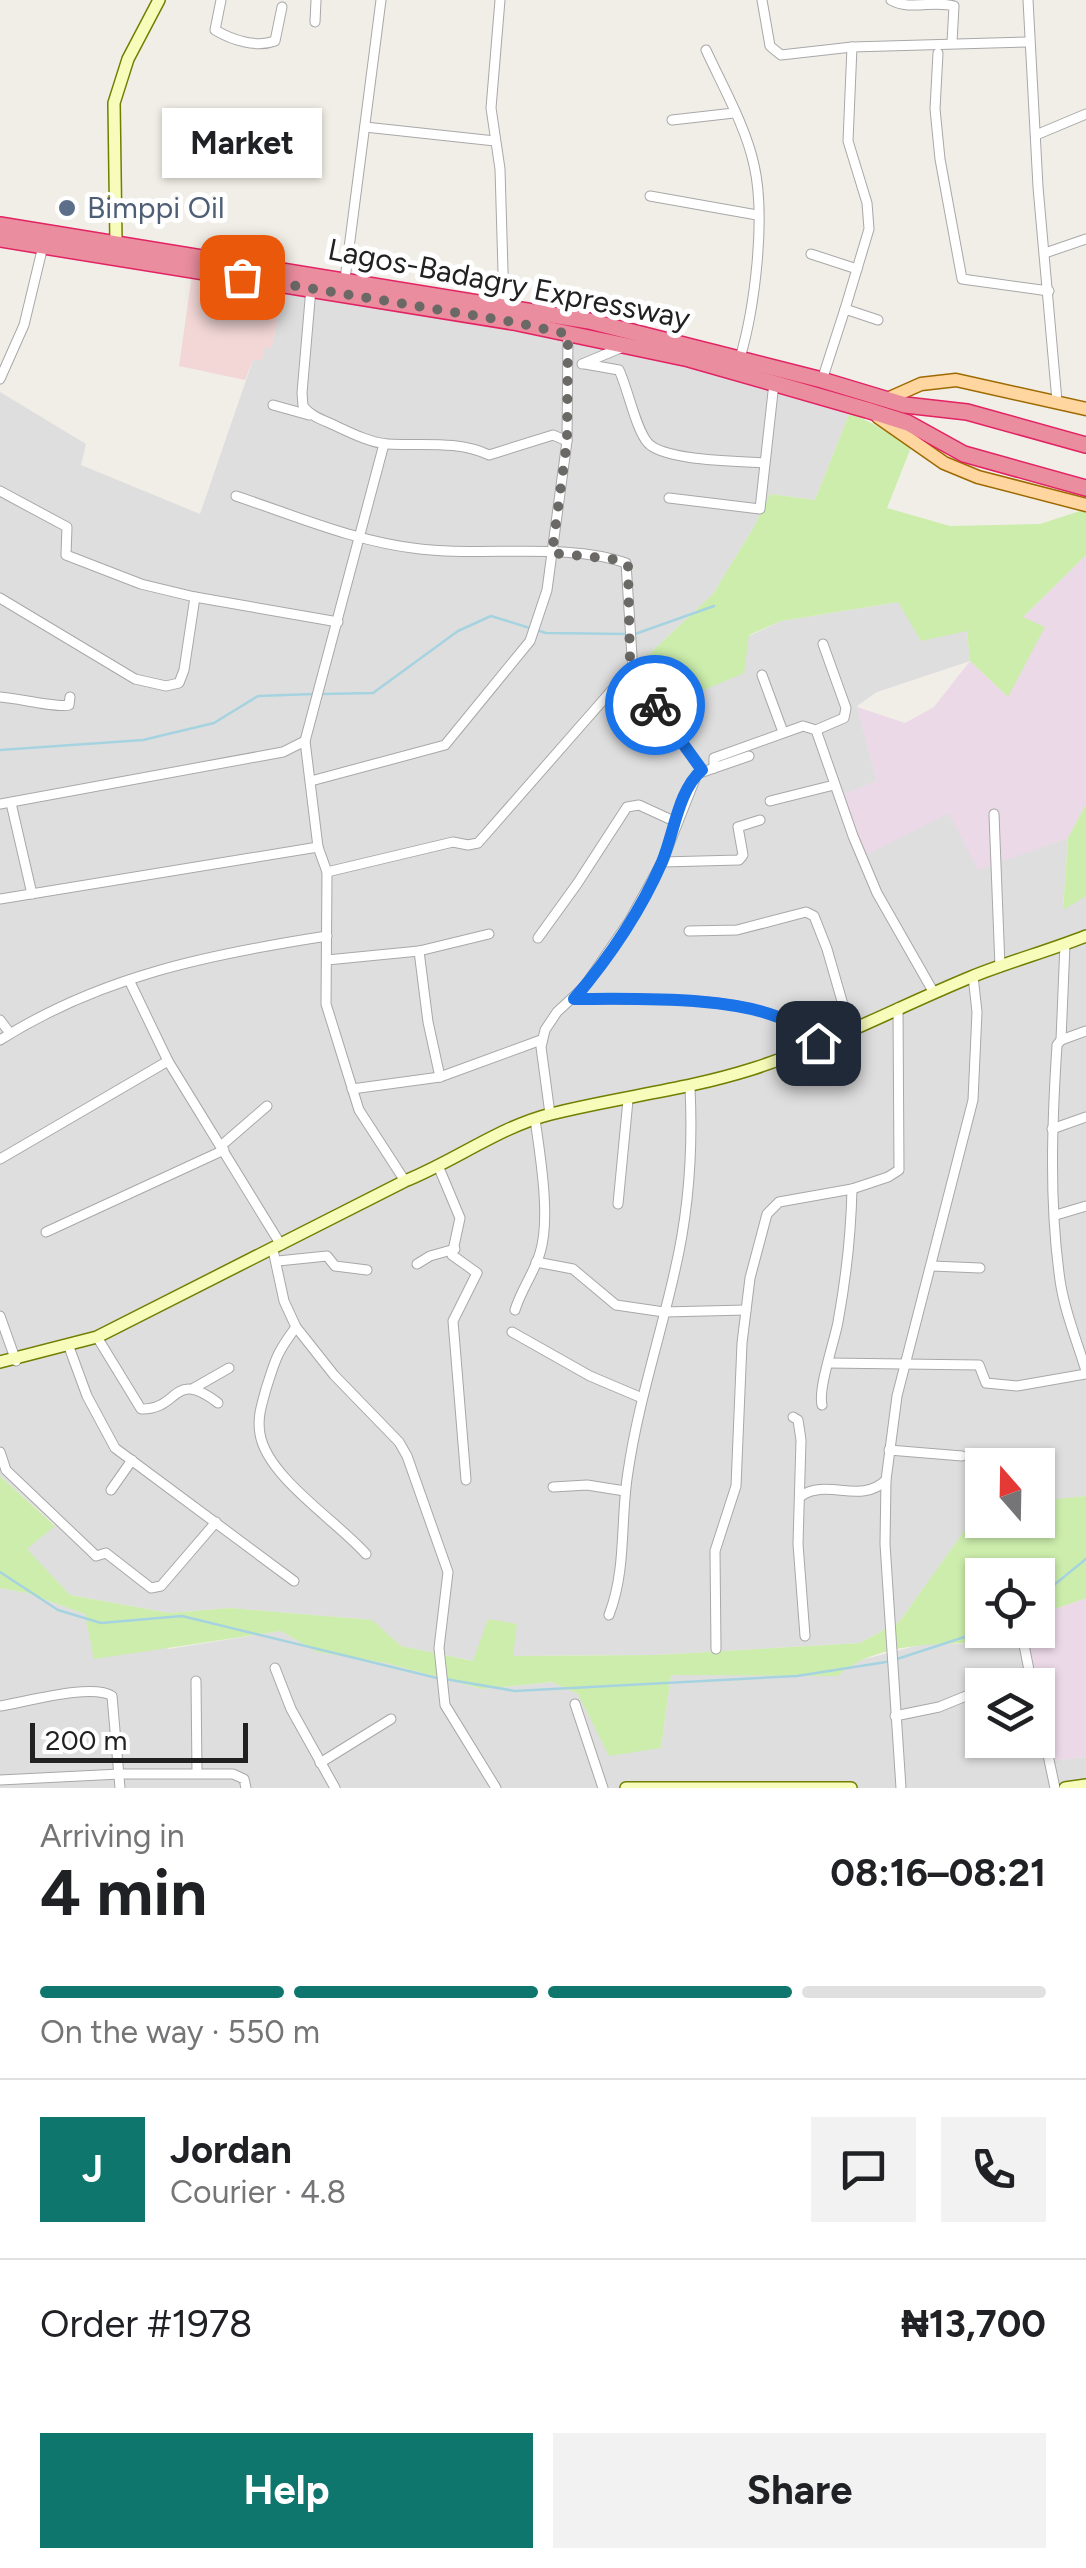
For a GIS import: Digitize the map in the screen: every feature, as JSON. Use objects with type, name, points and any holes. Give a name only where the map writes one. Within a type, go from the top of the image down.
[{"type":"highway","name":"Lagos-Badagry Expressway","points":[[0,225],[589,321],[740,358],[885,400],[966,412],[1086,445]]},
{"type":"highway","name":"Lagos-Badagry Expressway","points":[[0,238],[513,322],[628,345],[868,410],[908,424],[964,454],[1086,488]]},
{"type":"highway","points":[[374,284],[374,302]]},
{"type":"main road","points":[[885,400],[922,384],[956,380],[1086,410]]},
{"type":"main road","name":"Lagos-Badagry Expressway","points":[[868,410],[944,463],[1086,505]]},
{"type":"street","points":[[116,242],[114,104],[128,58],[158,0]]},
{"type":"street","points":[[221,0],[216,32],[264,44],[275,40],[282,7]]},
{"type":"street","points":[[315,22],[316,0]]},
{"type":"street","points":[[345,279],[382,0]]},
{"type":"street","points":[[500,0],[492,66],[492,108],[500,169],[504,305]]},
{"type":"street","points":[[762,0],[770,46],[781,55],[852,47],[1029,42]]},
{"type":"street","points":[[891,0],[902,6],[948,2],[954,6],[952,42]]},
{"type":"street","points":[[1028,0],[1058,401]]},
{"type":"street","points":[[822,380],[868,229],[867,202],[848,141],[852,47]]},
{"type":"street","points":[[706,50],[746,136],[755,167],[758,245],[750,325],[740,358]]},
{"type":"street","points":[[938,53],[935,109],[940,159],[962,279],[1049,291]]},
{"type":"street","points":[[672,120],[734,114]]},
{"type":"street","points":[[1036,135],[1086,114]]},
{"type":"street","points":[[365,127],[495,141]]},
{"type":"street","points":[[650,196],[757,215]]},
{"type":"street","points":[[1044,253],[1086,239]]},
{"type":"street","points":[[0,379],[24,324],[42,246]]},
{"type":"street","points":[[811,254],[857,269]]},
{"type":"street","points":[[311,288],[302,392],[303,406],[313,416]]},
{"type":"street","points":[[845,309],[878,320]]},
{"type":"street","points":[[311,781],[445,745],[534,632],[547,590],[567,441],[568,334]]},
{"type":"street","points":[[570,368],[628,345]]},
{"type":"street","points":[[585,364],[620,370],[638,426],[653,447],[680,455],[764,463]]},
{"type":"street","points":[[669,498],[760,509],[774,383]]},
{"type":"street","points":[[273,405],[384,444],[416,442],[472,448],[492,456],[553,435],[567,441]]},
{"type":"street","points":[[384,444],[305,741],[318,847],[327,872],[326,1004],[358,1110],[405,1181]]},
{"type":"street","points":[[0,491],[66,527],[66,555],[141,584],[338,622]]},
{"type":"street","points":[[236,496],[360,538],[418,549],[552,553],[626,563],[633,672],[702,770]]},
{"type":"street","points":[[0,598],[134,679],[172,686],[179,683],[184,670],[195,597]]},
{"type":"street","points":[[816,730],[847,714],[823,644]]},
{"type":"street","points":[[327,872],[452,842],[478,843],[633,672]]},
{"type":"street","points":[[762,675],[783,732]]},
{"type":"street","points":[[0,697],[63,708],[69,706],[70,697]]},
{"type":"street","points":[[714,768],[714,758],[783,732],[808,725],[816,730],[877,892],[934,993]]},
{"type":"street","points":[[32,894],[6,803],[283,752],[305,741]]},
{"type":"street","points":[[550,1114],[542,1040],[552,1018],[574,999],[630,920],[662,862],[690,785],[702,770],[749,756]]},
{"type":"street","points":[[770,800],[834,785]]},
{"type":"street","points":[[538,938],[627,807],[639,805],[676,822]]},
{"type":"street","points":[[994,814],[1000,966]]},
{"type":"street","points":[[662,862],[739,860],[743,855],[738,828],[760,820]]},
{"type":"street","points":[[0,899],[318,847]]},
{"type":"street","points":[[690,930],[737,930],[806,912],[814,916],[850,1028]]},
{"type":"street","points":[[328,960],[419,951],[490,934]]},
{"type":"street","points":[[0,1040],[45,1012],[182,962],[328,936]]},
{"type":"street","points":[[0,1362],[16,1361],[97,1337],[277,1252],[405,1181],[535,1119],[690,1088],[758,1067],[973,976],[1086,936]]},
{"type":"street","points":[[1061,1040],[1064,944]]},
{"type":"street","points":[[419,951],[440,1077]]},
{"type":"street","points":[[901,1788],[885,1544],[886,1480],[897,1396],[973,1100],[977,1012],[973,976]]},
{"type":"street","points":[[129,980],[168,1061],[223,1147],[277,1252],[284,1301],[296,1327],[408,1456],[448,1572],[439,1648],[445,1705],[496,1788]]},
{"type":"street","points":[[574,999],[648,1000],[746,1009],[792,1024],[818,1043]]},
{"type":"street","points":[[716,1649],[715,1551],[736,1486],[746,1310],[750,1278],[769,1210],[779,1202],[852,1189],[898,1170],[898,1008]]},
{"type":"street","points":[[0,1020],[10,1033]]},
{"type":"street","points":[[828,1363],[979,1365],[986,1383],[1017,1386],[1086,1372],[1060,1284],[1052,1130],[1057,1045],[1086,1031]]},
{"type":"street","points":[[352,1089],[440,1077],[542,1040]]},
{"type":"street","points":[[0,1159],[168,1061]]},
{"type":"street","points":[[609,1616],[620,1579],[625,1491],[642,1398],[686,1204],[692,1142],[690,1088]]},
{"type":"street","points":[[618,1204],[628,1100]]},
{"type":"street","points":[[46,1232],[223,1147],[267,1106]]},
{"type":"street","points":[[1052,1130],[1086,1117]]},
{"type":"street","points":[[515,1310],[542,1238],[543,1177],[535,1119]]},
{"type":"street","points":[[439,1168],[460,1218],[454,1259],[477,1273],[456,1312],[453,1329],[466,1480]]},
{"type":"street","points":[[822,1406],[821,1389],[852,1225],[852,1189]]},
{"type":"street","points":[[1056,1215],[1086,1206]]},
{"type":"street","points":[[417,1264],[455,1249]]},
{"type":"street","points":[[277,1252],[327,1256],[335,1266],[367,1270]]},
{"type":"street","points":[[536,1262],[574,1269],[616,1305],[664,1312],[746,1310]]},
{"type":"street","points":[[932,1266],[980,1268]]},
{"type":"street","points":[[0,1316],[16,1361]]},
{"type":"street","points":[[296,1327],[274,1356],[259,1409],[264,1447],[308,1502],[366,1554]]},
{"type":"street","points":[[512,1332],[590,1376],[642,1398]]},
{"type":"street","points":[[97,1337],[142,1409],[149,1410],[229,1368]]},
{"type":"street","points":[[70,1347],[87,1396],[115,1448],[294,1580]]},
{"type":"street","points":[[194,1388],[218,1404]]},
{"type":"street","points":[[794,1417],[800,1426],[798,1544],[805,1636]]},
{"type":"street","points":[[890,1450],[962,1456]]},
{"type":"street","points":[[0,1452],[6,1470],[94,1554],[106,1553],[151,1588],[161,1586],[216,1522]]},
{"type":"street","points":[[111,1490],[132,1460]]},
{"type":"street","points":[[801,1496],[817,1490],[866,1492],[886,1480]]},
{"type":"street","points":[[553,1487],[625,1491]]},
{"type":"street","points":[[275,1668],[291,1709],[335,1788]]},
{"type":"street","points":[[196,1681],[197,1774]]},
{"type":"street","points":[[0,1706],[88,1692],[108,1693],[112,1696],[120,1788]]},
{"type":"street","points":[[896,1716],[939,1707],[965,1696]]},
{"type":"street","points":[[575,1704],[603,1788]]},
{"type":"street","points":[[320,1763],[390,1719]]},
{"type":"street","points":[[1049,1758],[1055,1788]]},
{"type":"street","points":[[0,1780],[234,1774],[244,1779],[246,1788]]},
{"type":"street","points":[[1065,1788],[1086,1785]]},
{"type":"street","points":[[626,1788],[852,1788]]},
{"type":"shaded area","points":[[192,275],[288,280],[271,349],[265,346],[262,360],[253,360],[245,380],[179,366]]},
{"type":"shaded area","points":[[288,280],[386,310],[703,363],[850,412],[815,500],[770,494],[713,594],[647,656],[749,636],[781,621],[898,602],[967,630],[970,661],[877,692],[857,706],[877,781],[845,794],[949,813],[993,863],[1068,838],[1063,909],[1086,896],[1086,1496],[1055,1500],[1055,1448],[965,1448],[965,1530],[899,1622],[860,1643],[656,1655],[513,1656],[474,1661],[401,1646],[371,1620],[230,1608],[169,1613],[70,1595],[26,1549],[55,1525],[0,1476],[0,392],[86,444],[81,465],[200,514],[253,360],[265,346],[271,348]]},
{"type":"shaded area","points":[[1086,555],[1086,804],[1068,838],[978,870],[949,813],[866,855],[844,794],[877,781],[857,707],[905,723],[934,707],[970,661],[1007,696],[1044,627],[1022,618]]},
{"type":"shaded area","points":[[0,1588],[27,1593],[86,1614],[169,1649],[281,1631],[318,1652],[386,1663],[482,1689],[552,1682],[578,1694],[661,1748],[671,1675],[753,1674],[853,1662],[924,1644],[1026,1648],[1030,1668],[965,1668],[965,1758],[1051,1761],[1086,1757],[1086,1788],[0,1788]]},
{"type":"shaded area","points":[[1086,1598],[1086,1757],[1051,1761],[1055,1758],[1055,1668],[1030,1668],[1026,1648],[1055,1648],[1055,1609]]},
{"type":"green space","points":[[850,412],[912,445],[887,508],[950,526],[1040,524],[1086,509],[1086,555],[1023,617],[1045,627],[1008,697],[970,661],[967,631],[921,641],[898,602],[781,621],[749,635],[744,673],[676,702],[647,656],[713,594],[770,494],[815,500]]},
{"type":"green space","points":[[1086,804],[1086,896],[1063,910],[1068,838]]},
{"type":"green space","points":[[0,1476],[55,1526],[27,1549],[70,1595],[169,1613],[230,1608],[372,1620],[401,1646],[473,1661],[488,1619],[517,1624],[513,1656],[656,1655],[860,1643],[899,1622],[965,1530],[965,1538],[1055,1538],[1055,1499],[1086,1496],[1086,1598],[1055,1609],[1055,1558],[965,1558],[965,1644],[927,1645],[877,1654],[838,1676],[671,1675],[661,1748],[609,1756],[578,1694],[552,1682],[482,1689],[386,1663],[317,1652],[281,1631],[94,1659],[85,1614],[27,1593],[0,1588]]},
{"type":"waterway","points":[[635,634],[714,606]]},
{"type":"waterway","points":[[322,694],[373,693],[458,631],[491,616],[546,633],[627,634]]},
{"type":"waterway","points":[[0,750],[143,740],[214,723],[258,696],[314,694]]},
{"type":"waterway","points":[[1055,1584],[1086,1559]]},
{"type":"waterway","points":[[0,1572],[58,1610],[101,1623],[182,1616],[437,1678]]},
{"type":"waterway","points":[[897,1659],[965,1637]]},
{"type":"waterway","points":[[445,1679],[515,1691],[797,1676],[886,1662]]},
{"type":"way so far","points":[[242,277],[568,334],[567,441],[552,553],[626,563],[630,661],[655,705]]},
{"type":"place","name":"Bimppi Oil","points":[[67,208]]},
{"type":"place","name":"Market","points":[[242,277]]},
{"type":"route","points":[[655,705],[702,770],[690,785],[662,862],[630,920],[574,999],[694,1002],[746,1009],[792,1024],[818,1043]]}]
